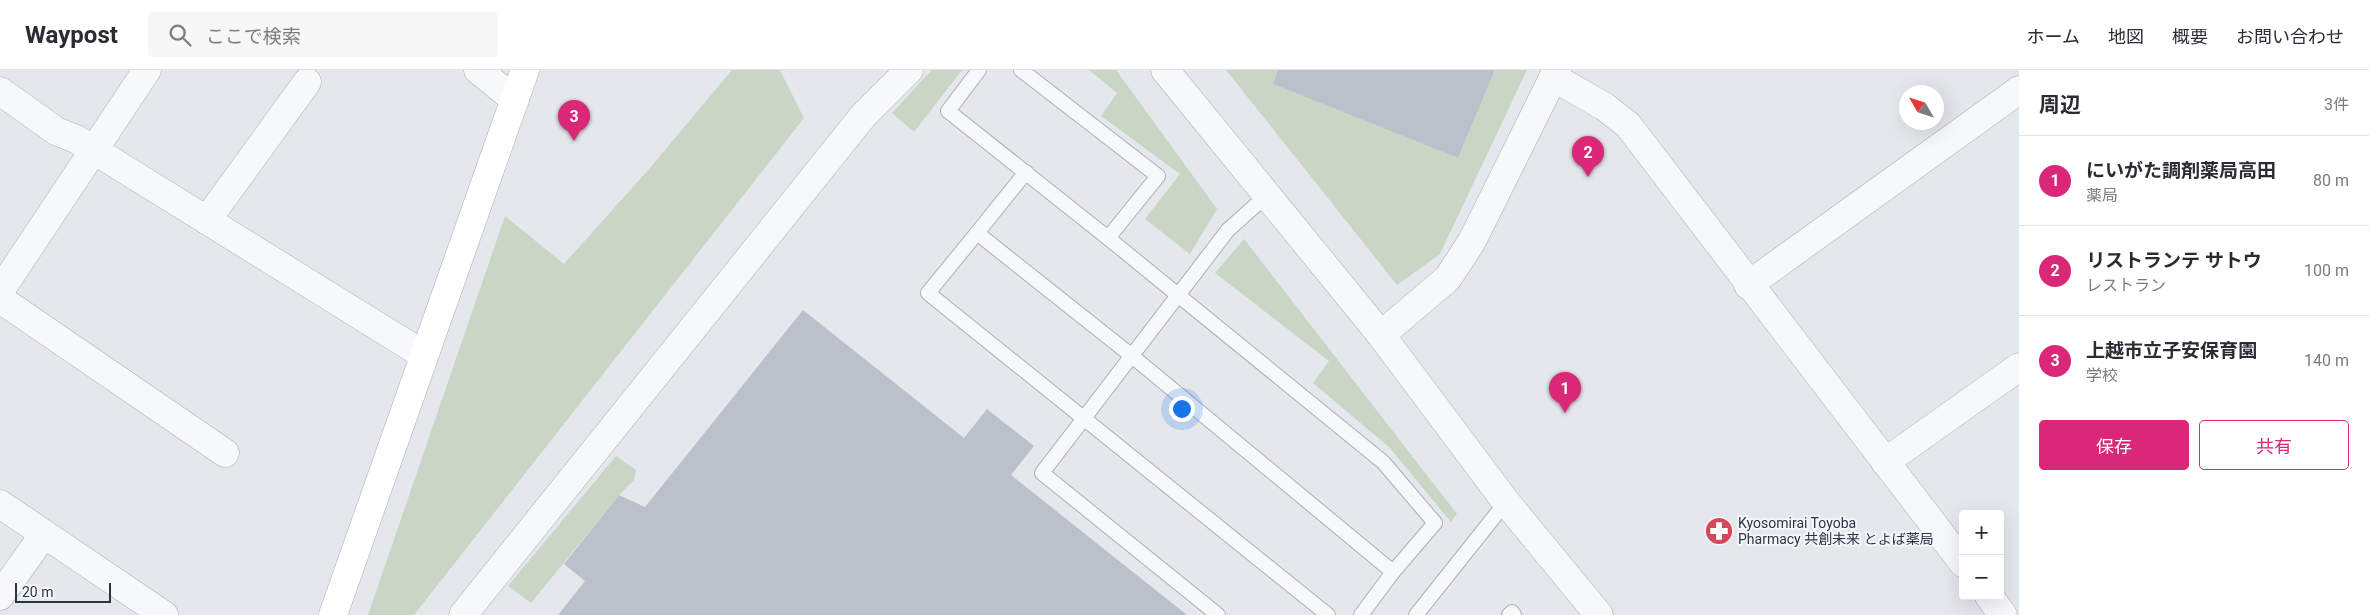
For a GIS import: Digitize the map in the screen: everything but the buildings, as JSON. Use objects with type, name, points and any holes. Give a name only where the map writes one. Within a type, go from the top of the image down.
[{"type":"street","points":[[0,292],[147,70]]},
{"type":"street","points":[[478,70],[515,100]]},
{"type":"street","points":[[333,615],[525,70]]},
{"type":"street","points":[[463,615],[863,116],[909,70]]},
{"type":"street","points":[[1165,70],[1381,335],[1506,502],[1599,615]]},
{"type":"street","points":[[1381,335],[1448,278],[1472,241],[1555,74],[1605,107],[1628,125],[1748,285],[1959,558]]},
{"type":"street","points":[[207,220],[307,82]]},
{"type":"street","points":[[1748,285],[2019,90]]},
{"type":"street","points":[[0,91],[56,130],[76,139],[424,355]]},
{"type":"street","points":[[0,300],[224,453]]},
{"type":"street","points":[[1885,462],[2019,367]]},
{"type":"street","points":[[0,504],[44,534],[126,605],[164,615]]},
{"type":"street","points":[[0,596],[44,534]]},
{"type":"street","points":[[1992,600],[2003,615]]},
{"type":"lane","points":[[978,70],[948,111],[1108,238],[1383,462],[1435,523],[1393,572],[1361,615]]},
{"type":"lane","points":[[1021,70],[1158,176],[1108,238]]},
{"type":"lane","points":[[1026,172],[928,293],[1328,615]]},
{"type":"lane","points":[[1218,615],[1042,473],[1228,230],[1267,195]]},
{"type":"lane","points":[[977,233],[1132,356],[1393,572]]},
{"type":"lane","points":[[1416,615],[1506,502]]},
{"type":"lane","points":[[1509,615],[1512,612],[1514,615]]},
{"type":"green space","points":[[732,70],[780,70],[804,118],[414,615],[368,615],[505,216],[564,264],[649,169]]},
{"type":"green space","points":[[932,70],[962,70],[914,132],[892,113]]},
{"type":"green space","points":[[1089,70],[1116,70],[1217,209],[1190,254],[1145,219],[1180,174],[1101,116],[1117,93]]},
{"type":"green space","points":[[1226,70],[1278,70],[1273,84],[1458,158],[1495,70],[1527,70],[1440,254],[1397,285]]},
{"type":"green space","points":[[1244,239],[1457,514],[1451,522],[1389,447],[1313,383],[1329,361],[1215,273]]},
{"type":"green space","points":[[616,456],[636,470],[634,480],[619,495],[531,603],[508,586]]},
{"type":"place","name":"上越市立子安保育園","points":[[574,141]]},
{"type":"place","name":"リストランテ サトウ","points":[[1588,177]]},
{"type":"place","name":"にいがた調剤薬局高田","points":[[1565,413]]},
{"type":"place","name":"Kyosomirai Toyoba Pharmacy 共創未来 とよば薬局","points":[[1719,531]]}]
